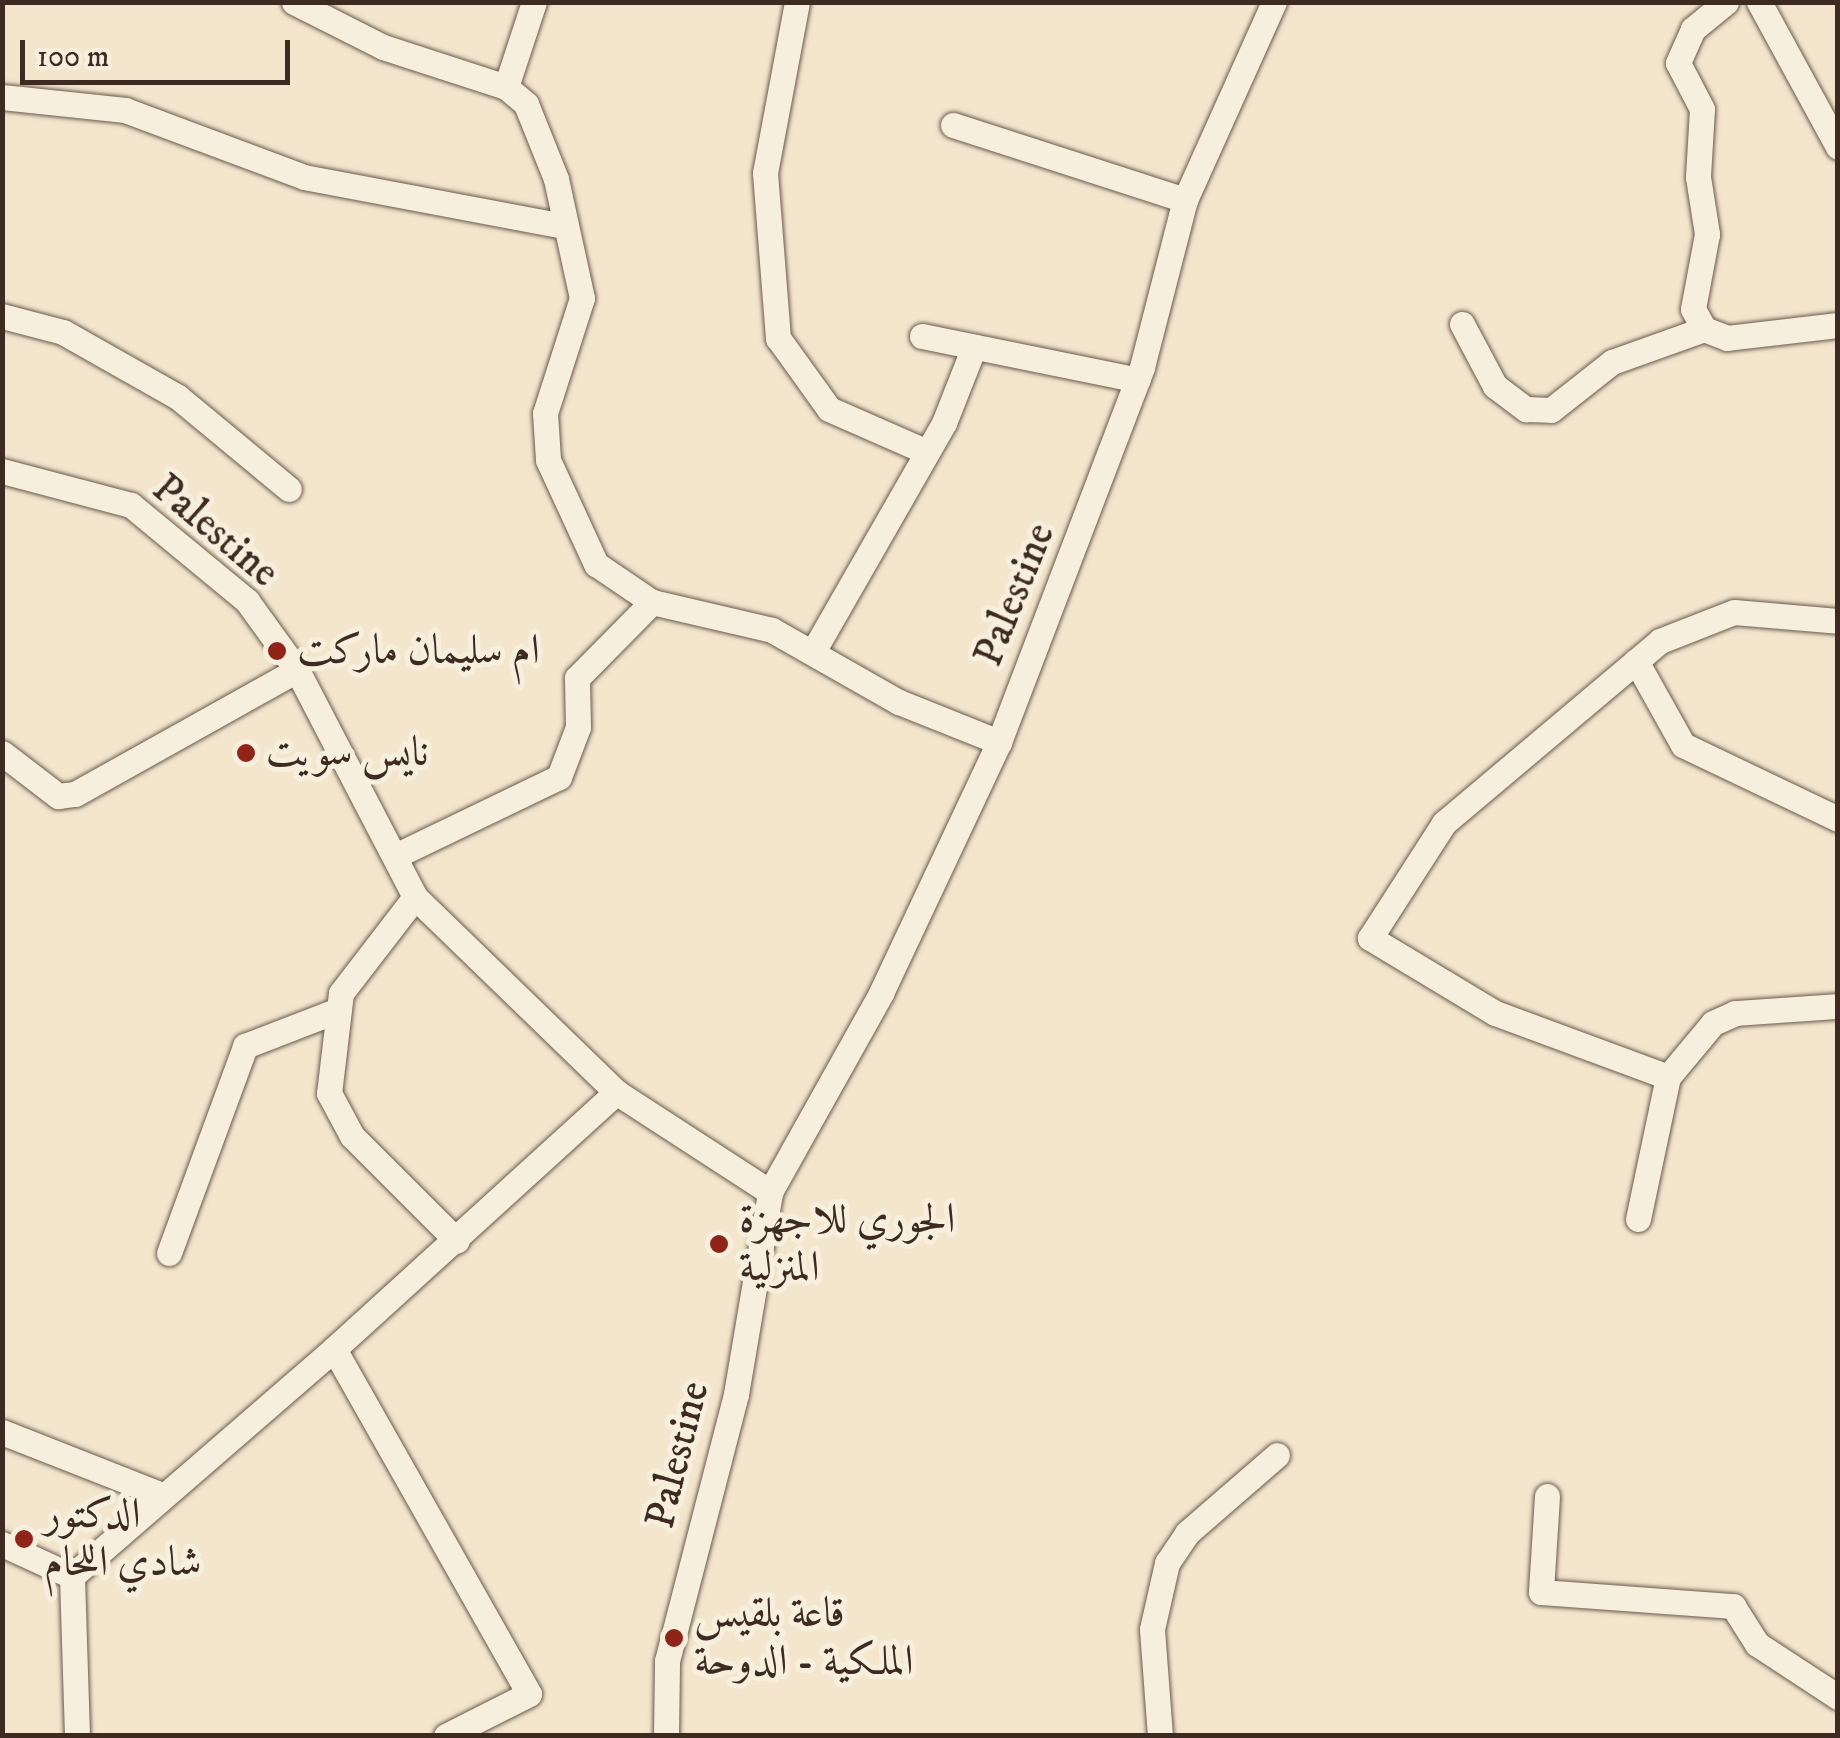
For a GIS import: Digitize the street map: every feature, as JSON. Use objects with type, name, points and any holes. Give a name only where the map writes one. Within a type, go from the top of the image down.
[{"type":"street","points":[[294,2],[383,47],[506,87],[526,104],[548,159],[582,298],[545,413],[548,460],[585,552],[652,602],[744,621],[814,650],[899,702],[999,742]]},
{"type":"street","points":[[506,87],[534,2]]},
{"type":"street","points":[[797,2],[765,174],[778,338],[829,409],[927,452]]},
{"type":"street","name":"Palestine","points":[[666,1736],[667,1661],[736,1394],[770,1192],[880,992],[999,742],[1138,380],[1185,200],[1274,2]]},
{"type":"street","points":[[1704,329],[1693,309],[1708,234],[1702,109],[1678,63],[1693,29],[1726,2]]},
{"type":"street","points":[[1759,2],[1838,146]]},
{"type":"street","points":[[2,97],[125,110],[304,177],[563,226]]},
{"type":"street","points":[[954,125],[1185,200]]},
{"type":"street","points":[[2,316],[63,332],[178,397],[289,490]]},
{"type":"street","points":[[1462,324],[1495,386],[1526,409],[1551,410],[1612,362],[1704,329],[1764,340],[1838,325]]},
{"type":"street","points":[[922,336],[1138,380]]},
{"type":"street","points":[[814,650],[927,452],[974,347]]},
{"type":"street","name":"Palestine","points":[[2,471],[131,505],[247,601],[297,670],[414,897],[616,1092],[770,1192]]},
{"type":"street","points":[[395,856],[559,777],[578,727],[577,678],[652,602]]},
{"type":"street","points":[[1668,1077],[1495,1014],[1370,938],[1444,823],[1636,661],[1694,623],[1734,612],[1838,621]]},
{"type":"street","points":[[1636,661],[1683,745],[1838,819]]},
{"type":"street","points":[[2,753],[58,796],[75,794],[297,670]]},
{"type":"street","points":[[414,897],[368,949],[334,1012],[329,1093],[338,1114],[457,1240]]},
{"type":"street","points":[[1638,1219],[1668,1077],[1713,1023],[1735,1013],[1838,1006]]},
{"type":"street","points":[[169,1252],[245,1046],[334,1012]]},
{"type":"street","points":[[78,1736],[72,1576],[159,1494],[334,1349],[457,1240],[616,1092]]},
{"type":"street","points":[[334,1349],[530,1694],[446,1736]]},
{"type":"street","points":[[2,1432],[159,1494]]},
{"type":"street","points":[[1160,1736],[1152,1629],[1167,1563],[1187,1533],[1277,1455]]},
{"type":"street","points":[[1547,1496],[1541,1592],[1733,1606],[1758,1644],[1838,1697]]},
{"type":"street","points":[[2,1544],[72,1576]]},
{"type":"place","name":"ام سليمان ماركت","points":[[277,651]]},
{"type":"place","name":"نايس سويت","points":[[246,753]]},
{"type":"place","name":"الجوري للاجهزة المنزلية","points":[[719,1244]]},
{"type":"place","name":"الدكتور شادي اللحام","points":[[24,1539]]},
{"type":"place","name":"قاعة بلقيس الملكية - الدوحة","points":[[674,1638]]}]
